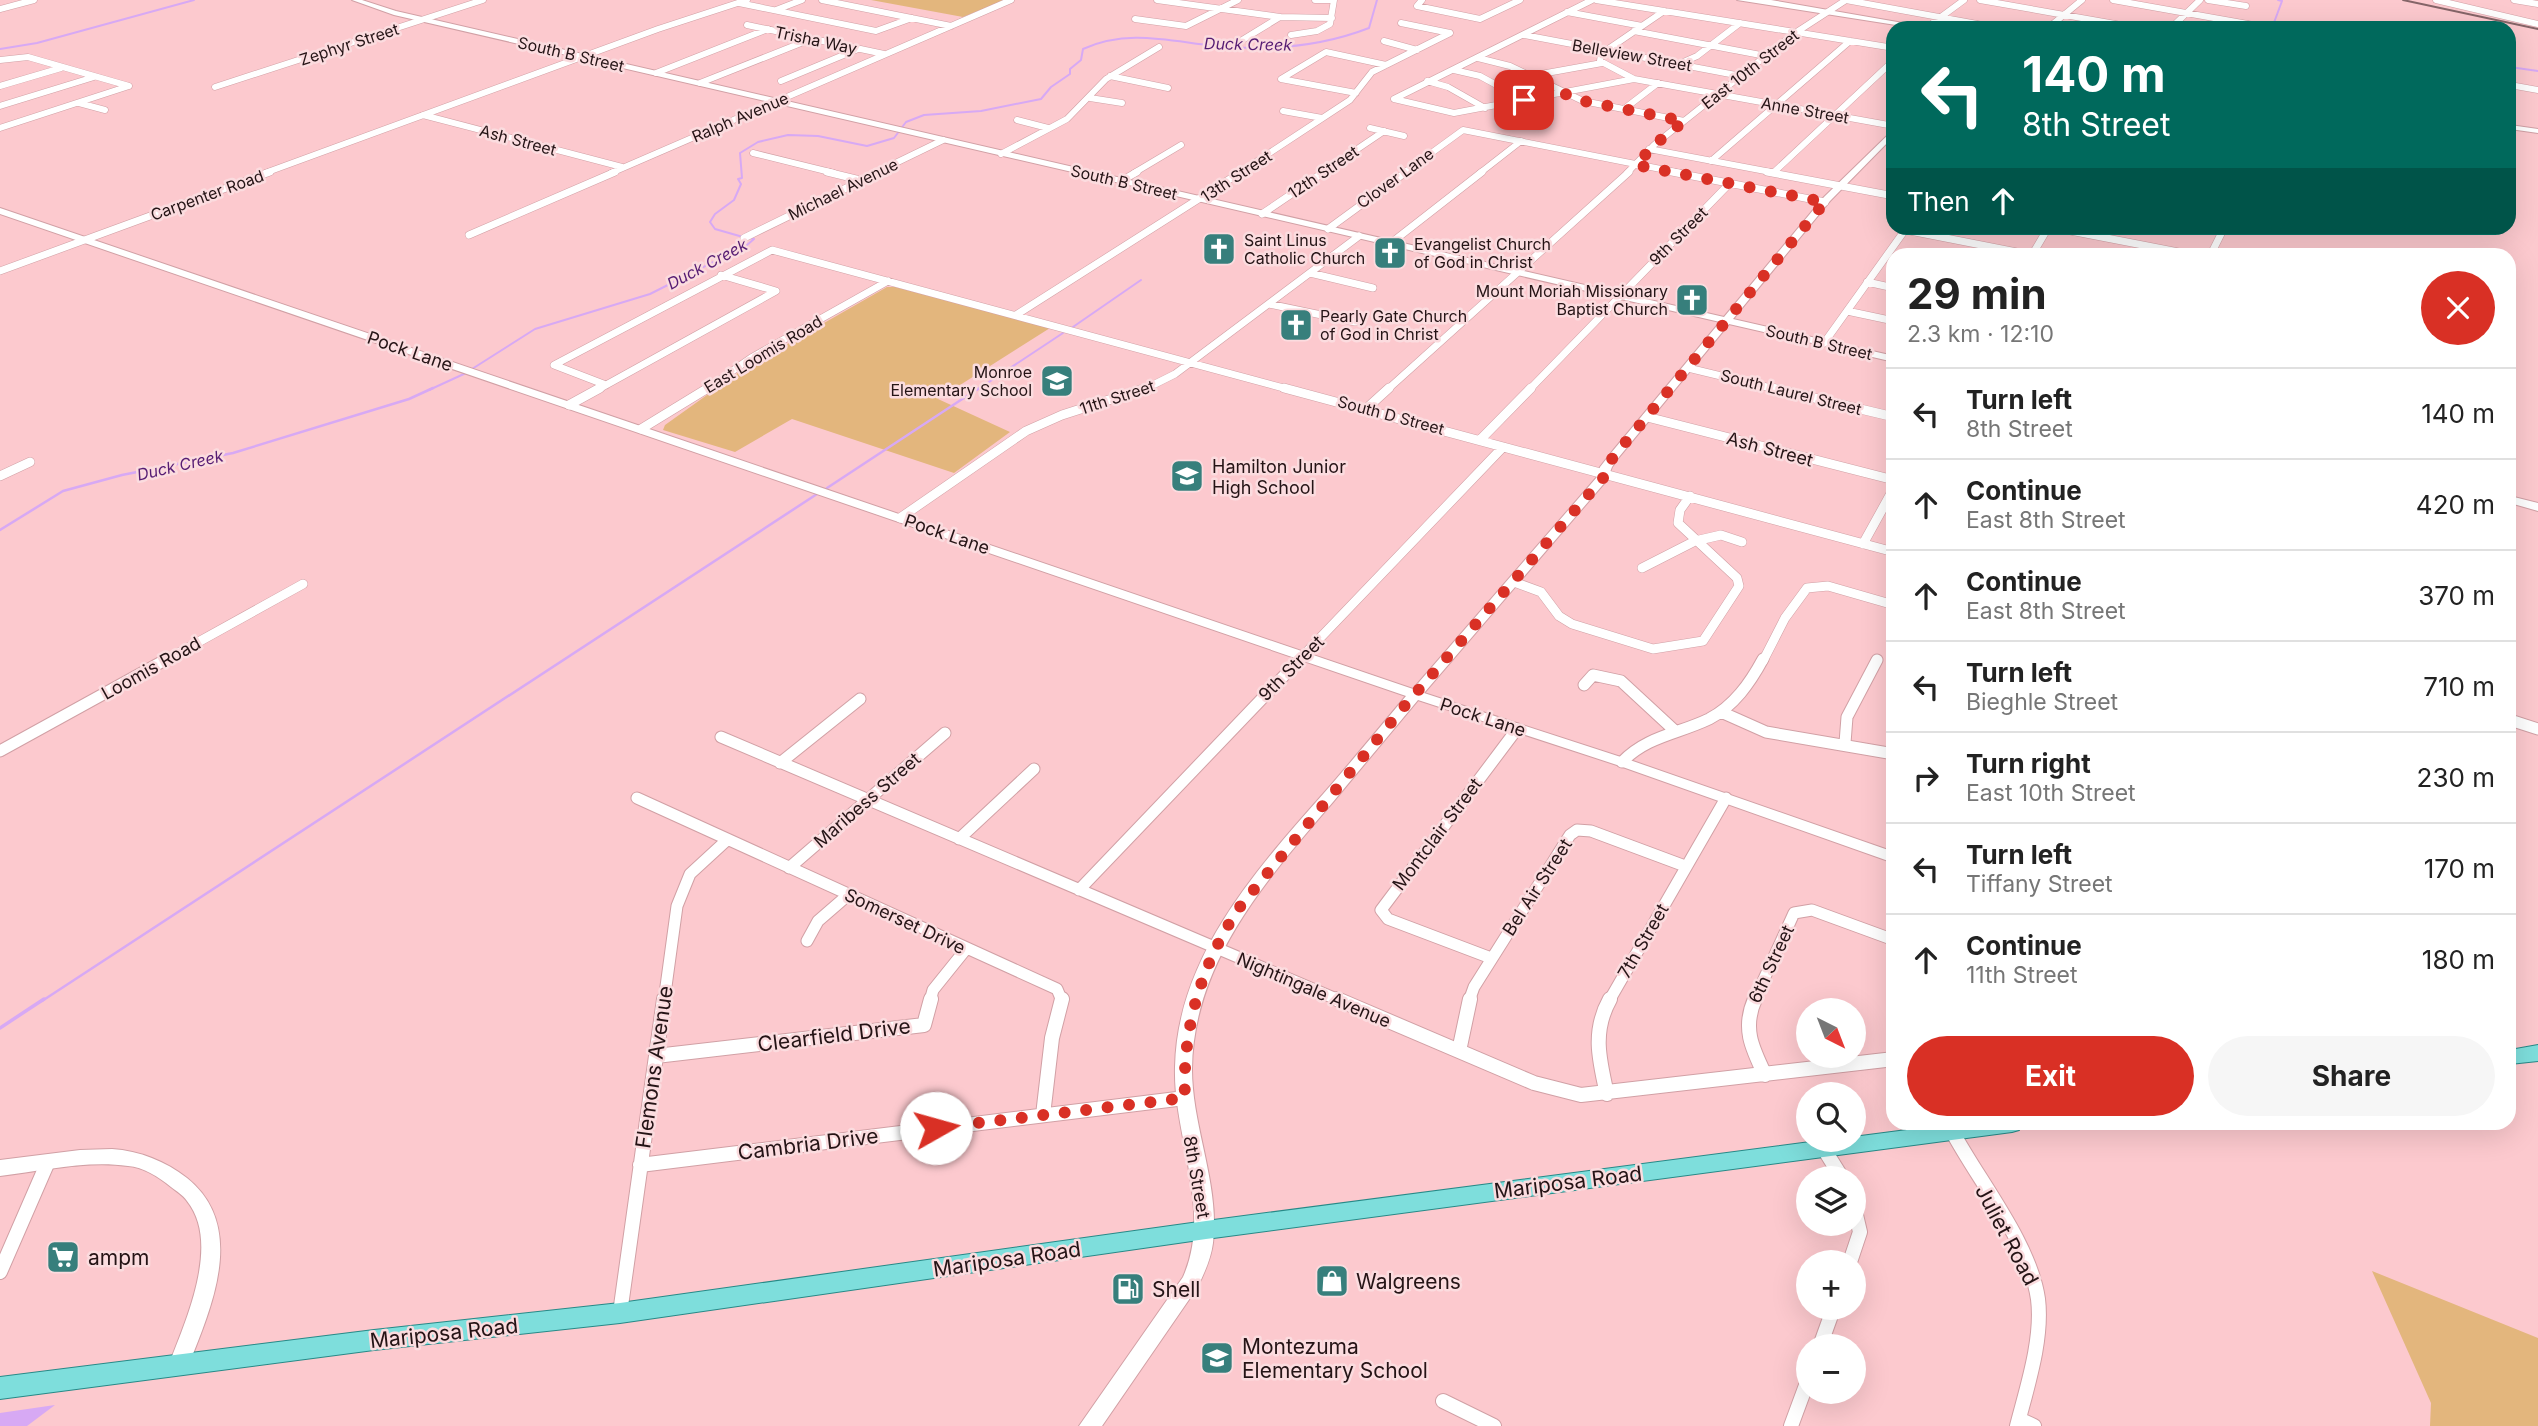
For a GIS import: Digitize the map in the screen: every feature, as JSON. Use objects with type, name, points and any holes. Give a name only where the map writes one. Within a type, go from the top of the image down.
[{"type":"main road","points":[[2516,1056],[2538,1053]]},
{"type":"main road","name":"Mariposa Road","points":[[1866,1143],[1967,1130]]},
{"type":"main road","name":"Mariposa Road","points":[[0,1388],[179,1364],[620,1313],[1206,1230],[1801,1152]]},
{"type":"street","points":[[0,9],[34,0]]},
{"type":"street","name":"South B Street","points":[[355,0],[424,19],[1000,154],[1886,357]]},
{"type":"street","name":"Zephyr Street","points":[[215,87],[483,0]]},
{"type":"street","points":[[423,115],[582,56],[747,0]]},
{"type":"street","points":[[776,10],[802,0]]},
{"type":"street","points":[[822,0],[951,26]]},
{"type":"street","name":"Ralph Avenue","points":[[469,235],[1011,0]]},
{"type":"street","points":[[1157,0],[1280,17],[1332,18]]},
{"type":"street","points":[[1135,19],[1186,26],[1238,0]]},
{"type":"street","points":[[1291,35],[1317,31],[1329,24],[1334,0],[1314,0]]},
{"type":"street","points":[[1422,0],[1417,6],[1480,19],[1520,0]]},
{"type":"street","points":[[1634,79],[1446,113],[1394,99],[1594,0],[1886,47]]},
{"type":"street","points":[[1741,0],[1886,22]]},
{"type":"street","points":[[1759,0],[1886,24]]},
{"type":"street","points":[[1846,0],[1961,21]]},
{"type":"street","name":"East 10th Street","points":[[1367,408],[1636,165],[1649,149],[1796,32],[1846,0]]},
{"type":"street","points":[[1935,21],[1964,0]]},
{"type":"street","points":[[1980,0],[2098,21]]},
{"type":"street","points":[[2057,21],[2082,0]]},
{"type":"street","points":[[2113,0],[2232,21]]},
{"type":"street","points":[[2179,21],[2200,0]]},
{"type":"street","points":[[2208,0],[2245,6]]},
{"type":"street","points":[[2514,0],[2538,4]]},
{"type":"street","points":[[2435,1],[2538,24]]},
{"type":"street","points":[[739,3],[876,31],[912,18]]},
{"type":"street","points":[[1634,79],[1602,62],[1598,57],[1664,11]]},
{"type":"street","points":[[1432,16],[1440,12]]},
{"type":"street","points":[[1567,12],[1642,26]]},
{"type":"street","points":[[1239,42],[1280,17]]},
{"type":"street","points":[[1401,23],[1415,24],[1424,20]]},
{"type":"street","points":[[1679,64],[1710,46],[1740,23]]},
{"type":"street","name":"13th Street","points":[[1016,315],[1322,118],[1356,93],[1365,77],[1450,33],[1415,24]]},
{"type":"street","name":"Trisha Way","points":[[747,25],[884,54]]},
{"type":"street","points":[[656,73],[768,29]]},
{"type":"street","points":[[1634,32],[1766,55]]},
{"type":"street","name":"Belleview Street","points":[[1524,35],[1741,76]]},
{"type":"street","points":[[700,83],[811,39]]},
{"type":"street","points":[[1384,41],[1417,50]]},
{"type":"street","points":[[1711,161],[1850,41]]},
{"type":"street","points":[[1000,154],[1067,119],[1090,99],[1110,76],[1159,47]]},
{"type":"street","points":[[781,81],[858,49]]},
{"type":"street","points":[[1356,93],[1281,79],[1326,52],[1386,65]]},
{"type":"street","points":[[0,60],[26,57],[129,86],[0,128]]},
{"type":"street","points":[[1478,58],[1510,66],[1583,101],[1684,121]]},
{"type":"street","points":[[1530,76],[1602,62]]},
{"type":"street","points":[[1773,173],[1886,67]]},
{"type":"street","points":[[0,86],[61,68]]},
{"type":"street","points":[[1453,69],[1480,76],[1524,100]]},
{"type":"street","points":[[1110,76],[1168,88]]},
{"type":"street","points":[[0,106],[97,77]]},
{"type":"street","name":"Anne Street","points":[[1634,79],[1886,126]]},
{"type":"street","points":[[1427,81],[1447,87],[1485,108]]},
{"type":"street","points":[[1624,109],[1658,83]]},
{"type":"street","points":[[2516,86],[2538,90]]},
{"type":"street","points":[[1090,99],[1122,103]]},
{"type":"street","points":[[79,103],[106,110]]},
{"type":"street","points":[[1283,111],[1322,118]]},
{"type":"street","name":"Carpenter Road","points":[[0,271],[423,115]]},
{"type":"street","name":"Ash Street","points":[[423,115],[622,167]]},
{"type":"street","points":[[1017,120],[1048,128]]},
{"type":"street","points":[[2516,126],[2538,130]]},
{"type":"street","points":[[1370,128],[1405,136]]},
{"type":"street","name":"Clover Lane","points":[[1328,229],[1463,130],[1521,141]]},
{"type":"street","name":"12th Street","points":[[1262,214],[1384,131]]},
{"type":"street","name":"8th Street","points":[[1090,1426],[1190,1282],[1202,1256],[1206,1212],[1185,1098],[1186,1037],[1191,1010],[1220,937],[1251,890],[1514,582],[1825,202],[1886,137]]},
{"type":"street","name":"Michael Avenue","points":[[744,238],[943,140]]},
{"type":"street","points":[[1391,243],[1521,141],[1825,202]]},
{"type":"street","points":[[1121,181],[1181,145]]},
{"type":"street","points":[[1649,149],[1886,195]]},
{"type":"street","points":[[753,153],[860,180]]},
{"type":"street","name":"9th Street","points":[[1480,440],[1730,183]]},
{"type":"street","name":"Pock Lane","points":[[0,211],[1415,695],[1622,762],[1886,855]]},
{"type":"street","points":[[1930,235],[1996,248]]},
{"type":"street","points":[[2091,235],[2158,248]]},
{"type":"street","name":"11th Street","points":[[900,518],[1026,431],[1062,415],[1147,388],[1194,362],[1359,236]]},
{"type":"street","name":"South D Street","points":[[606,385],[554,365],[772,250],[1367,408],[1886,550]]},
{"type":"street","points":[[1824,343],[1867,282],[1886,261]]},
{"type":"street","points":[[1310,273],[1373,288]]},
{"type":"street","points":[[569,405],[776,291],[721,275]]},
{"type":"street","name":"East Loomis Road","points":[[641,429],[677,409],[733,368],[888,281]]},
{"type":"street","points":[[1867,282],[1886,286]]},
{"type":"street","points":[[1269,304],[1335,320],[1355,322]]},
{"type":"street","points":[[1847,311],[1886,319]]},
{"type":"street","name":"South Laurel Street","points":[[1688,368],[1886,415]]},
{"type":"street","name":"Ash Street","points":[[1647,417],[1886,478]]},
{"type":"street","name":"9th Street","points":[[1079,890],[1503,447]]},
{"type":"street","points":[[0,476],[30,462]]},
{"type":"street","points":[[1514,582],[1541,592],[1559,616],[1572,624],[1653,649],[1696,644],[1708,637],[1739,586],[1737,578],[1678,522],[1680,510],[1690,496]]},
{"type":"street","points":[[1863,544],[1886,502]]},
{"type":"street","points":[[2516,502],[2538,507]]},
{"type":"street","points":[[1642,568],[1695,541],[1721,535],[1742,541]]},
{"type":"street","name":"Loomis Road","points":[[0,751],[303,583]]},
{"type":"street","points":[[1622,762],[1637,746],[1721,712],[1740,694],[1803,592],[1813,585],[1886,603]]},
{"type":"street","points":[[1845,743],[1847,717],[1877,660]]},
{"type":"street","points":[[1584,685],[1593,675],[1621,681],[1674,730]]},
{"type":"street","points":[[780,763],[860,699]]},
{"type":"street","points":[[1721,712],[1750,728],[1777,738],[1845,743],[1886,752]]},
{"type":"street","points":[[2516,722],[2538,729]]},
{"type":"street","name":"Montclair Street","points":[[1491,958],[1388,919],[1381,910],[1517,729]]},
{"type":"street","name":"Maribess Street","points":[[789,868],[945,733]]},
{"type":"street","name":"Nightingale Avenue","points":[[721,737],[1459,1051],[1560,1091],[1587,1096],[1886,1060]]},
{"type":"street","points":[[959,839],[1034,769]]},
{"type":"street","name":"Somerset Drive","points":[[637,798],[1060,992],[1062,1000],[1052,1038],[1043,1115]]},
{"type":"street","name":"7th Street","points":[[1607,1094],[1597,1049],[1600,1017],[1726,798]]},
{"type":"street","name":"Bel Air Street","points":[[1459,1051],[1465,1013],[1474,987],[1574,831],[1591,831],[1685,866]]},
{"type":"street","name":"Flemons Avenue","points":[[620,1313],[681,892],[698,865],[727,840]]},
{"type":"street","points":[[807,941],[809,934],[825,913],[848,895]]},
{"type":"street","name":"6th Street","points":[[1765,1075],[1748,1038],[1748,1014],[1794,913],[1812,910],[1886,937]]},
{"type":"street","name":"Clearfield Drive","points":[[656,1056],[924,1025],[933,990],[966,949]]},
{"type":"street","name":"Cambria Drive","points":[[640,1165],[1185,1098]]},
{"type":"street","name":"Juliet Road","points":[[1952,1132],[2025,1262],[2036,1287],[2037,1326],[2023,1424]]},
{"type":"street","points":[[0,1168],[129,1158],[152,1165],[182,1183],[204,1207],[211,1233],[209,1272],[202,1302],[179,1364]]},
{"type":"street","points":[[0,1272],[47,1164]]},
{"type":"street","points":[[1443,1401],[1494,1426]]},
{"type":"street","points":[[1791,1426],[1799,1404]]},
{"type":"shaded area","points":[[871,0],[1005,0],[963,17]]},
{"type":"shaded area","points":[[887,287],[1050,328],[938,399],[1010,432],[954,473],[792,419],[735,452],[663,430],[665,425],[742,370]]},
{"type":"shaded area","points":[[2372,1271],[2538,1338],[2538,1426],[2430,1426],[2431,1403]]},
{"type":"shaded area","points":[[55,1405],[27,1426],[0,1426],[0,1413]]},
{"type":"waterway","points":[[0,49],[37,43],[194,0]]},
{"type":"waterway","name":"Duck Creek","points":[[743,237],[715,229],[710,222],[715,214],[734,200],[741,184],[738,179],[742,178],[740,153],[758,142],[788,135],[818,136],[867,146],[894,138],[906,122],[924,115],[981,111],[1041,99],[1051,87],[1070,74],[1070,69],[1081,60],[1083,49],[1116,39],[1164,39],[1255,48],[1332,40],[1369,28],[1377,0]]},
{"type":"waterway","points":[[2275,21],[2282,1],[2278,0]]},
{"type":"waterway","points":[[2516,68],[2538,71]]},
{"type":"waterway","name":"Duck Creek","points":[[472,369],[535,329],[650,294],[747,245],[754,239],[749,238]]},
{"type":"waterway","points":[[1070,329],[1141,280]]},
{"type":"waterway","points":[[977,390],[1066,331]]},
{"type":"waterway","name":"Duck Creek","points":[[429,390],[466,373]]},
{"type":"waterway","name":"Duck Creek","points":[[0,530],[63,491],[122,475],[233,453],[409,399],[433,388]]},
{"type":"waterway","points":[[827,488],[979,388]]},
{"type":"waterway","points":[[42,1001],[817,494]]},
{"type":"waterway","points":[[0,1028],[44,999]]},
{"type":"railway","points":[[2403,0],[2501,21]]},
{"type":"railway","points":[[2516,24],[2538,29]]},
{"type":"place","name":"Saint Linus Catholic Church","points":[[1219,249]]},
{"type":"place","name":"Evangelist Church of God in Christ","points":[[1390,253]]},
{"type":"place","name":"Mount Moriah Missionary Baptist Church","points":[[1692,300]]},
{"type":"place","name":"Pearly Gate Church of God in Christ","points":[[1296,325]]},
{"type":"place","name":"Monroe Elementary School","points":[[1057,381]]},
{"type":"place","name":"Hamilton Junior High School","points":[[1187,476]]},
{"type":"place","name":"ampm","points":[[63,1257]]},
{"type":"place","name":"Walgreens","points":[[1332,1281]]},
{"type":"place","name":"Shell","points":[[1128,1289]]},
{"type":"place","name":"Montezuma Elementary School","points":[[1217,1358]]},
{"type":"route","points":[[936,1128],[1185,1098],[1186,1037],[1191,1010],[1220,937],[1251,890],[1476,622],[1481,620],[1603,478],[1606,467],[1615,455],[1825,202],[1636,165],[1644,154],[1684,121],[1583,101],[1563,93],[1524,100]]}]
